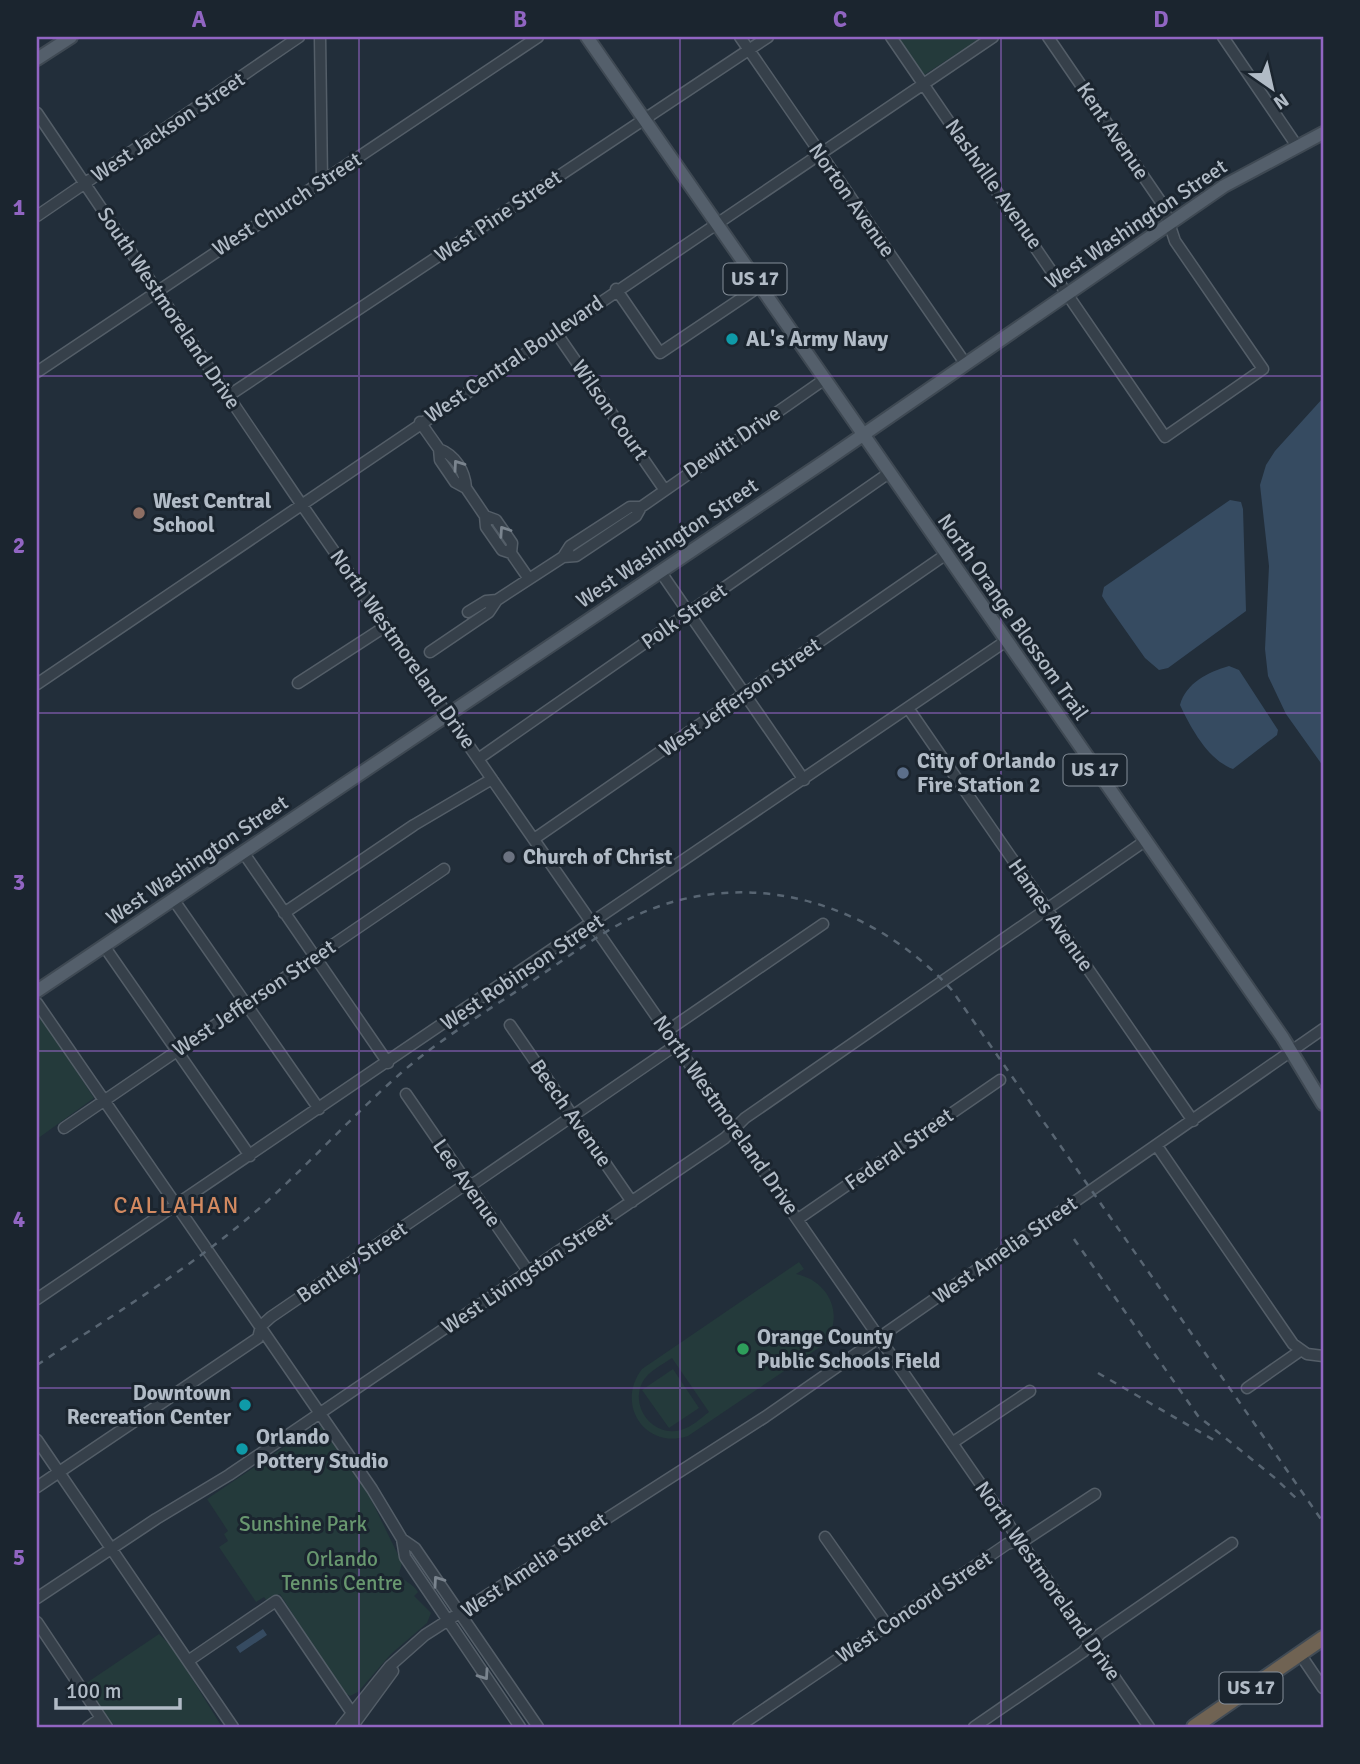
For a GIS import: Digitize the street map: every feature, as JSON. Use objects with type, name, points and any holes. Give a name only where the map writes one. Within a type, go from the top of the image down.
[{"type":"highway","name":"US 17","points":[[1194,1727],[1323,1638]]},
{"type":"main road","points":[[37,59],[71,37]]},
{"type":"main road","name":"US 17","points":[[587,37],[716,223]]},
{"type":"main road","name":"West Washington Street","points":[[37,991],[862,435],[1224,186],[1323,133]]},
{"type":"main road","name":"North Orange Blossom Trail","points":[[716,223],[1292,1053],[1323,1104]]},
{"type":"street","name":"West Jackson Street","points":[[37,216],[299,37]]},
{"type":"street","points":[[320,37],[322,181]]},
{"type":"street","name":"West Church Street","points":[[37,372],[538,37]]},
{"type":"street","name":"Norton Avenue","points":[[740,37],[965,363]]},
{"type":"street","name":"West Pine Street","points":[[228,396],[768,37]]},
{"type":"street","name":"Nashville Avenue","points":[[891,37],[1069,292],[1165,437]]},
{"type":"street","name":"West Central Boulevard","points":[[37,684],[616,289],[993,37]]},
{"type":"street","name":"Kent Avenue","points":[[1048,37],[1163,205],[1175,241],[1264,369],[1165,437]]},
{"type":"street","points":[[1223,37],[1297,146]]},
{"type":"street","name":"South Westmoreland Drive","points":[[37,113],[301,503]]},
{"type":"street","points":[[616,289],[660,354],[760,286]]},
{"type":"street","name":"Wilson Court","points":[[555,331],[664,489]]},
{"type":"street","name":"Dewitt Drive","points":[[430,652],[489,612],[497,600],[563,557],[570,546],[630,507],[641,507],[825,379]]},
{"type":"street","points":[[421,422],[439,449],[440,460],[455,482],[466,488],[485,516],[486,527],[502,550],[511,553],[529,579]]},
{"type":"street","name":"Polk Street","points":[[478,758],[889,473]]},
{"type":"street","name":"North Westmoreland Drive","points":[[301,503],[1149,1727]]},
{"type":"street","name":"West Jefferson Street","points":[[534,839],[946,555]]},
{"type":"street","points":[[660,571],[804,780]]},
{"type":"street","name":"Dewitt Drive","points":[[468,612],[486,601],[497,600]]},
{"type":"street","points":[[298,683],[386,626]]},
{"type":"street","name":"West Robinson Street","points":[[37,1300],[1006,641]]},
{"type":"street","name":"Hames Avenue","points":[[908,708],[1194,1121]]},
{"type":"street","points":[[284,913],[414,825],[492,779]]},
{"type":"street","points":[[1046,909],[1145,841]]},
{"type":"street","points":[[243,852],[388,1063]]},
{"type":"street","name":"West Jefferson Street","points":[[64,1128],[444,869]]},
{"type":"street","points":[[173,899],[320,1109]]},
{"type":"street","name":"West Livingston Street","points":[[37,1598],[112,1546],[321,1413],[632,1202],[735,1129],[745,1118],[1046,909]]},
{"type":"street","points":[[667,1031],[823,924]]},
{"type":"street","points":[[104,946],[250,1156]]},
{"type":"street","points":[[37,1003],[321,1413],[402,1539],[415,1548],[538,1727]]},
{"type":"street","name":"Beech Avenue","points":[[510,1025],[632,1202]]},
{"type":"street","name":"West Amelia Street","points":[[341,1727],[356,1722],[407,1649],[765,1417],[1323,1029]]},
{"type":"street","name":"Bentley Street","points":[[37,1487],[258,1338],[261,1326],[676,1045]]},
{"type":"street","name":"Federal Street","points":[[798,1219],[1000,1080]]},
{"type":"street","name":"Lee Avenue","points":[[406,1094],[528,1271]]},
{"type":"street","points":[[1157,1146],[1300,1351],[1323,1356]]},
{"type":"street","points":[[1247,1388],[1300,1351]]},
{"type":"street","points":[[952,1443],[1030,1391]]},
{"type":"street","points":[[37,1440],[112,1546],[233,1727]]},
{"type":"street","name":"West Concord Street","points":[[738,1727],[1007,1544],[1028,1538],[1095,1494]]},
{"type":"street","points":[[825,1537],[887,1625]]},
{"type":"street","points":[[402,1539],[405,1557],[520,1727]]},
{"type":"street","points":[[974,1727],[1100,1634],[1232,1543]]},
{"type":"street","points":[[188,1661],[276,1601],[356,1722]]},
{"type":"street","points":[[37,1622],[104,1723],[88,1727]]},
{"type":"street","points":[[1300,1654],[1323,1688]]},
{"type":"green space","points":[[897,37],[982,37],[924,75]]},
{"type":"green space","points":[[37,1011],[94,1098],[37,1139]]},
{"type":"green space","name":"Orange County Public Schools Field","points":[[799,1262],[804,1269],[796,1274],[818,1284],[831,1302],[833,1323],[823,1345],[688,1436],[673,1439],[659,1436],[647,1430],[639,1421],[633,1409],[632,1396],[634,1383],[642,1369]],"holes":[[[672,1358],[709,1412],[685,1429],[662,1430],[647,1419],[642,1411],[639,1402],[642,1383],[651,1372]]]},
{"type":"green space","points":[[673,1369],[699,1408],[669,1428],[642,1390]]},
{"type":"green space","name":"Sunshine Park","points":[[315,1426],[324,1427],[365,1487],[402,1563],[399,1574],[416,1589],[418,1592],[414,1596],[431,1613],[427,1623],[391,1654],[358,1692],[350,1696],[342,1691],[280,1594],[268,1602],[264,1597],[256,1602],[219,1547],[228,1541],[224,1534],[228,1531],[207,1499]]},
{"type":"green space","points":[[159,1634],[173,1648],[222,1727],[115,1727],[85,1684]]},
{"type":"water","points":[[1323,398],[1323,766],[1286,714],[1268,676],[1265,649],[1269,566],[1260,485],[1266,465],[1275,451]]},
{"type":"water","points":[[1230,500],[1241,502],[1243,509],[1246,611],[1168,668],[1159,670],[1145,658],[1107,604],[1102,596],[1104,587]]},
{"type":"water","points":[[1229,666],[1239,670],[1278,730],[1277,735],[1233,769],[1208,751],[1180,705],[1187,690],[1199,680]]},
{"type":"water","points":[[263,1629],[267,1635],[240,1653],[236,1647]]},
{"type":"railway","points":[[37,1365],[208,1250],[262,1206],[415,1061],[592,940],[635,916],[677,901],[720,893],[763,893],[805,900],[845,914],[883,934],[919,959],[951,989],[1323,1522]]},
{"type":"railway","points":[[1074,1239],[1198,1416],[1275,1478],[1299,1501]]},
{"type":"railway","points":[[1098,1373],[1219,1443]]},
{"type":"place","name":"AL's Army Navy","points":[[732,339]]},
{"type":"place","name":"West Central School","points":[[139,513]]},
{"type":"place","name":"City of Orlando Fire Station 2","points":[[903,773]]},
{"type":"place","name":"Church of Christ","points":[[509,857]]},
{"type":"place","name":"Orange County Public Schools Field","points":[[743,1349]]},
{"type":"place","name":"Downtown Recreation Center","points":[[245,1405]]},
{"type":"place","name":"Orlando Pottery Studio","points":[[242,1449]]},
{"type":"district","name":"CALLAHAN","points":[[177,1205]]},
{"type":"park label","name":"Orlando Tennis Centre","points":[[342,1571]]}]
